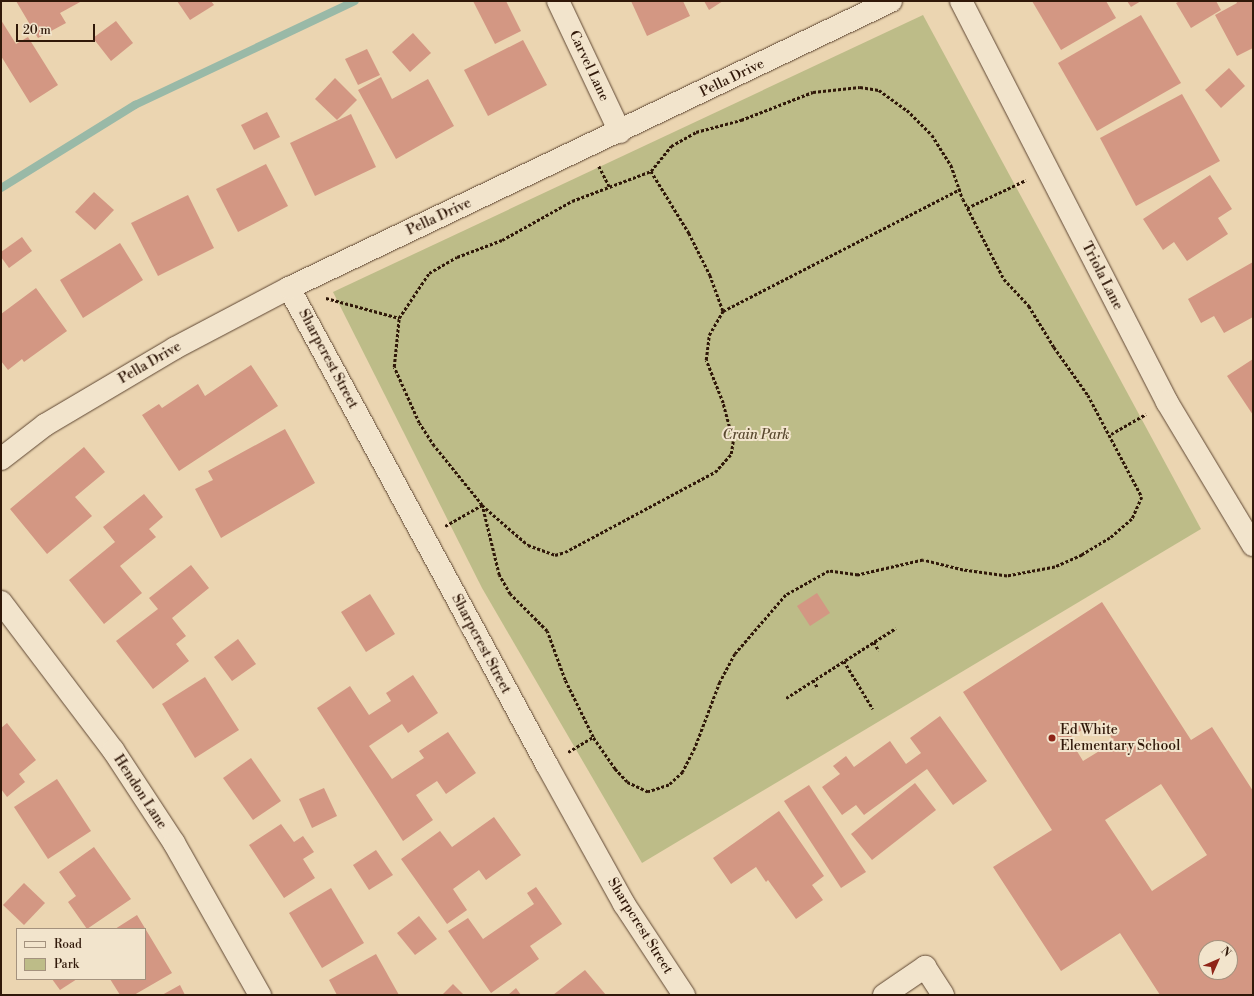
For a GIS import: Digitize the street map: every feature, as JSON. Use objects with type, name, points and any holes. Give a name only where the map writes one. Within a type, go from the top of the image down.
[{"type":"street","name":"Carvel Lane","points":[[558,1],[620,132]]},
{"type":"street","name":"Pella Drive","points":[[1,459],[44,425],[175,348],[289,288],[620,132],[891,1]]},
{"type":"street","name":"Triola Lane","points":[[962,1],[1047,170],[1167,402],[1253,546]]},
{"type":"street","name":"Sharpcrest Street","points":[[289,288],[547,765],[624,904],[684,995]]},
{"type":"street","name":"Hendon Lane","points":[[1,602],[122,764],[174,843],[260,995]]},
{"type":"street","points":[[884,995],[925,967],[943,995]]},
{"type":"path","points":[[482,505],[498,575],[510,594],[547,631],[565,680],[593,737],[615,769],[627,782],[648,792],[669,785],[683,772],[692,754],[715,695],[735,654],[786,595],[829,571],[858,575],[923,560],[963,570],[1007,576],[1055,567],[1082,555],[1110,538],[1132,519],[1142,497],[1111,434],[1088,395],[1054,347],[1041,323],[1004,279],[967,208],[952,165],[932,135],[907,110],[879,90],[860,87],[813,92],[740,120],[696,132],[671,146],[651,171],[572,201],[502,240],[456,257],[429,273],[399,318],[394,366],[423,429],[482,505],[528,546],[555,555],[565,552],[716,472],[731,454],[733,441],[723,403],[706,360],[709,335],[723,311],[960,189]]},
{"type":"path","points":[[967,208],[1047,170]]},
{"type":"path","points":[[651,171],[689,233],[710,275],[723,311]]},
{"type":"path","points":[[289,288],[399,318]]},
{"type":"path","points":[[1111,434],[1167,402]]},
{"type":"path","points":[[424,538],[482,505]]},
{"type":"path","points":[[786,698],[896,628]]},
{"type":"path","points":[[874,642],[879,651]]},
{"type":"path","points":[[844,661],[873,709]]},
{"type":"path","points":[[813,680],[818,688]]},
{"type":"path","points":[[547,765],[593,737]]},
{"type":"green space","name":"Crain Park","points":[[923,15],[1201,529],[642,863],[482,588],[333,292]]},
{"type":"building","points":[[16,1],[82,1],[60,13],[66,23],[38,38]]},
{"type":"building","points":[[177,1],[211,1],[214,5],[190,20]]},
{"type":"building","points":[[473,1],[506,1],[521,31],[495,44]]},
{"type":"building","points":[[631,1],[683,1],[690,16],[647,36]]},
{"type":"building","points":[[704,1],[723,1],[709,10]]},
{"type":"building","points":[[1032,1],[1106,1],[1116,18],[1061,50]]},
{"type":"building","points":[[1127,1],[1141,1],[1131,7]]},
{"type":"building","points":[[1180,1],[1216,1],[1221,10],[1191,28],[1176,3]]},
{"type":"building","points":[[1236,1],[1253,1],[1253,48],[1237,56],[1215,15],[1237,3]]},
{"type":"building","points":[[1141,15],[1181,83],[1097,131],[1058,63]]},
{"type":"building","points":[[1,20],[16,44],[28,37],[58,85],[30,103],[1,56]]},
{"type":"building","points":[[116,21],[133,43],[111,61],[93,38]]},
{"type":"building","points":[[413,33],[431,53],[410,72],[392,52]]},
{"type":"building","points":[[523,40],[547,85],[488,116],[464,70]]},
{"type":"building","points":[[367,49],[380,75],[358,85],[345,59]]},
{"type":"building","points":[[1229,68],[1245,86],[1221,108],[1205,90]]},
{"type":"building","points":[[381,77],[392,99],[428,79],[454,126],[396,159],[358,90]]},
{"type":"building","points":[[335,78],[357,100],[337,120],[315,99]]},
{"type":"building","points":[[1182,94],[1220,161],[1136,206],[1100,138]]},
{"type":"building","points":[[267,112],[280,137],[254,150],[241,125]]},
{"type":"building","points":[[351,114],[376,167],[315,196],[290,143]]},
{"type":"building","points":[[266,164],[288,206],[238,232],[216,189]]},
{"type":"building","points":[[1210,175],[1232,209],[1218,218],[1228,234],[1187,261],[1174,242],[1163,250],[1143,219]]},
{"type":"building","points":[[94,192],[114,210],[95,230],[75,212]]},
{"type":"building","points":[[188,195],[214,248],[158,276],[131,223]]},
{"type":"building","points":[[22,237],[32,251],[9,268],[1,257],[1,252]]},
{"type":"building","points":[[120,243],[143,280],[83,318],[60,280]]},
{"type":"building","points":[[1253,262],[1253,317],[1224,333],[1214,316],[1201,323],[1188,299]]},
{"type":"building","points":[[36,288],[67,331],[24,362],[22,359],[8,370],[1,361],[1,314]]},
{"type":"building","points":[[1253,359],[1253,415],[1227,376]]},
{"type":"building","points":[[251,365],[278,406],[179,471],[142,415],[159,404],[162,408],[198,384],[205,396]]},
{"type":"building","points":[[285,429],[315,483],[221,538],[195,489],[213,480],[208,471]]},
{"type":"building","points":[[84,447],[105,472],[75,497],[92,516],[47,554],[10,509]]},
{"type":"building","points":[[144,494],[163,517],[149,529],[156,537],[120,566],[142,593],[104,624],[69,580],[115,542],[103,527]]},
{"type":"building","points":[[191,565],[209,588],[172,618],[186,636],[176,644],[189,661],[153,689],[116,641],[158,609],[149,598]]},
{"type":"building","points":[[817,593],[830,613],[810,626],[797,606]]},
{"type":"building","points":[[370,594],[395,634],[366,652],[341,612]]},
{"type":"building","points":[[1102,602],[1191,740],[1212,727],[1253,791],[1253,995],[1160,995],[1120,933],[1061,971],[993,867],[1052,830],[963,692]],"holes":[[[1100,719],[1114,742],[1083,761],[1069,738]],[[1161,784],[1207,855],[1152,891],[1105,820]]]},
{"type":"building","points":[[238,639],[256,664],[232,681],[214,657]]},
{"type":"building","points":[[413,675],[438,713],[408,733],[402,724],[369,746],[392,779],[424,758],[419,751],[448,732],[476,773],[446,794],[437,781],[416,795],[433,820],[403,841],[317,708],[350,686],[369,715],[391,701],[386,693]]},
{"type":"building","points":[[205,677],[239,730],[195,758],[162,704]]},
{"type":"building","points":[[940,716],[987,781],[953,805],[927,769],[864,815],[856,805],[842,815],[822,787],[840,774],[833,766],[846,756],[854,767],[890,741],[906,764],[921,753],[910,738]]},
{"type":"building","points":[[7,723],[36,760],[19,774],[25,782],[7,797],[1,789],[1,728]]},
{"type":"building","points":[[251,758],[281,801],[253,820],[223,778]]},
{"type":"building","points":[[57,779],[91,831],[48,859],[14,807]]},
{"type":"building","points":[[915,783],[936,810],[872,860],[851,834]]},
{"type":"building","points":[[809,785],[866,872],[841,888],[784,801]]},
{"type":"building","points":[[324,788],[337,816],[312,828],[299,799]]},
{"type":"building","points":[[779,811],[824,876],[812,885],[823,900],[796,919],[768,880],[766,882],[756,867],[731,884],[713,858]]},
{"type":"building","points":[[494,817],[521,855],[486,880],[479,870],[453,889],[467,910],[447,924],[401,859],[440,831],[452,847]]},
{"type":"building","points":[[281,824],[294,842],[303,836],[314,852],[303,859],[315,878],[284,898],[249,845]]},
{"type":"building","points":[[94,847],[131,899],[86,928],[68,902],[76,896],[59,872]]},
{"type":"building","points":[[376,850],[393,875],[369,890],[353,865]]},
{"type":"building","points":[[24,883],[45,903],[24,925],[3,905]]},
{"type":"building","points":[[536,887],[562,924],[530,946],[539,959],[491,993],[448,931],[468,918],[483,939],[534,904],[527,893]]},
{"type":"building","points":[[331,888],[364,943],[322,968],[289,913]]},
{"type":"building","points":[[137,915],[145,928],[117,928]]},
{"type":"building","points":[[419,916],[437,939],[415,955],[397,933]]},
{"type":"building","points":[[146,930],[172,973],[134,995],[120,995],[111,980],[146,980]]},
{"type":"building","points":[[376,954],[399,995],[337,995],[329,980]]},
{"type":"building","points":[[585,970],[606,995],[553,995]]},
{"type":"building","points":[[53,980],[75,980],[60,990]]},
{"type":"building","points":[[453,984],[464,995],[442,995]]},
{"type":"building","points":[[180,985],[185,995],[162,995]]},
{"type":"building","points":[[516,988],[521,995],[508,995]]},
{"type":"waterway","points":[[1,188],[135,105],[355,1]]},
{"type":"place","name":"Ed White Elementary School","points":[[1052,738]]}]
